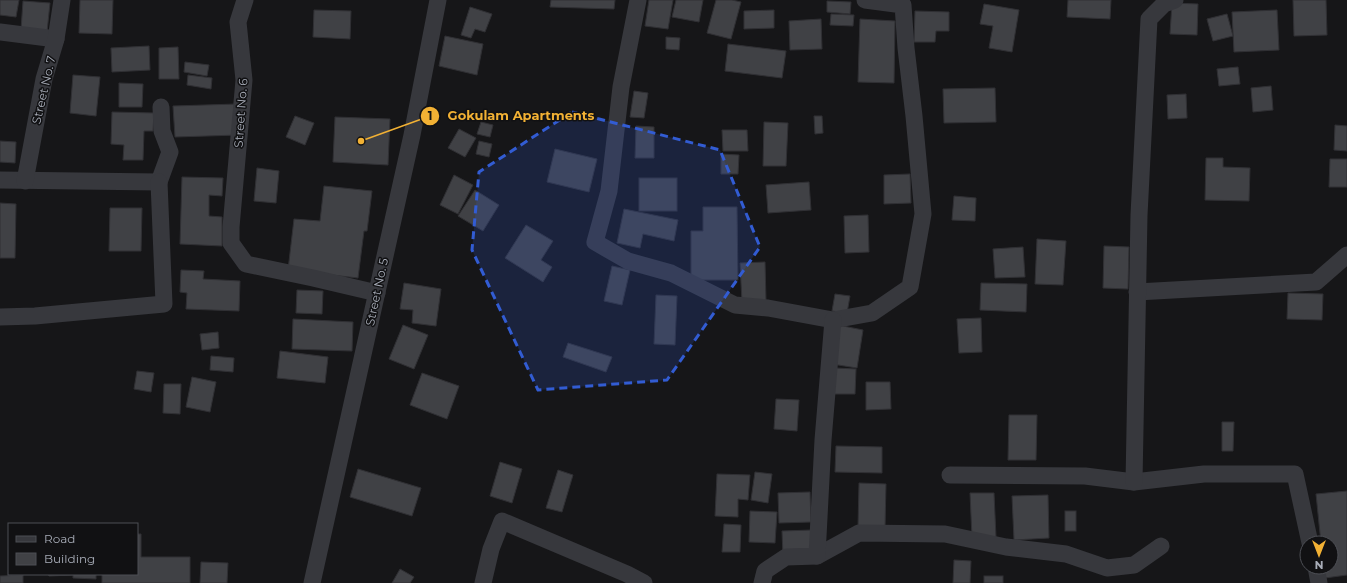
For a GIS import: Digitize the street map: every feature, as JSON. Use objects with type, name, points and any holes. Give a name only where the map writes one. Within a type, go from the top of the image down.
[{"type":"street","name":"Street No. 7","points":[[25,181],[44,79],[56,40],[62,0]]},
{"type":"street","name":"Street No. 6","points":[[245,0],[238,22],[244,80],[231,227],[231,243],[246,264],[377,293]]},
{"type":"street","name":"Street No. 5","points":[[312,583],[412,136],[438,0]]},
{"type":"street","points":[[638,0],[621,88],[609,191],[595,242],[628,261],[671,273],[735,305],[768,308],[833,320],[872,314],[910,287],[923,214],[906,48],[903,3],[865,0]]},
{"type":"street","points":[[1134,482],[1139,215],[1149,19],[1164,4],[1175,0]]},
{"type":"street","points":[[0,32],[56,40]]},
{"type":"street","points":[[0,317],[35,316],[164,304],[159,182],[170,152],[162,131],[162,107]]},
{"type":"street","points":[[0,180],[159,182]]},
{"type":"street","points":[[1137,292],[1316,282],[1347,255]]},
{"type":"street","points":[[817,556],[824,433],[833,320]]},
{"type":"street","points":[[950,475],[1085,476],[1134,482],[1204,474],[1295,474],[1308,535]]},
{"type":"street","points":[[483,583],[491,549],[502,521],[627,574],[644,583]]},
{"type":"street","points":[[762,583],[765,571],[786,557],[817,556],[859,533],[945,534],[1006,547],[1066,554],[1107,568],[1134,565],[1161,546]]},
{"type":"highlighted area","points":[[572,112],[720,150],[760,247],[667,380],[538,390],[472,250],[479,172]]},
{"type":"building","points":[[0,0],[19,0],[16,17],[0,15]]},
{"type":"building","points":[[80,0],[113,0],[112,34],[79,33]]},
{"type":"building","points":[[551,0],[615,0],[614,9],[550,7]]},
{"type":"building","points":[[649,0],[673,0],[668,29],[645,26]]},
{"type":"building","points":[[676,0],[703,0],[699,22],[672,17]]},
{"type":"building","points":[[716,0],[732,0],[741,2],[731,39],[707,33]]},
{"type":"building","points":[[1068,0],[1111,0],[1110,19],[1067,17]]},
{"type":"building","points":[[1293,0],[1326,0],[1327,35],[1294,36]]},
{"type":"building","points":[[23,1],[50,3],[47,32],[21,30]]},
{"type":"building","points":[[827,1],[851,2],[850,14],[827,12]]},
{"type":"building","points":[[1172,3],[1198,4],[1197,35],[1170,34]]},
{"type":"building","points":[[984,4],[1019,10],[1012,52],[989,48],[993,26],[980,24]]},
{"type":"building","points":[[470,7],[492,14],[485,32],[475,29],[471,38],[461,35]]},
{"type":"building","points":[[314,10],[351,11],[350,39],[313,37]]},
{"type":"building","points":[[774,10],[774,28],[744,29],[744,11]]},
{"type":"building","points":[[1277,10],[1279,50],[1234,52],[1232,12]]},
{"type":"building","points":[[915,11],[949,12],[949,31],[936,31],[935,42],[914,42]]},
{"type":"building","points":[[831,14],[854,15],[853,26],[830,25]]},
{"type":"building","points":[[1227,14],[1233,36],[1213,41],[1207,19]]},
{"type":"building","points":[[821,19],[822,49],[790,50],[789,21]]},
{"type":"building","points":[[860,19],[895,21],[894,83],[858,82]]},
{"type":"building","points":[[445,36],[483,44],[477,75],[439,66]]},
{"type":"building","points":[[666,37],[680,38],[679,50],[666,49]]},
{"type":"building","points":[[728,44],[786,51],[782,78],[725,71]]},
{"type":"building","points":[[149,46],[150,70],[112,72],[111,48]]},
{"type":"building","points":[[178,47],[179,79],[159,79],[159,48]]},
{"type":"building","points":[[185,62],[209,65],[207,76],[184,72]]},
{"type":"building","points":[[1238,67],[1240,84],[1219,86],[1217,69]]},
{"type":"building","points":[[73,75],[100,77],[96,116],[70,113]]},
{"type":"building","points":[[188,75],[212,78],[211,89],[187,85]]},
{"type":"building","points":[[119,83],[143,84],[142,107],[119,107]]},
{"type":"building","points":[[1271,86],[1273,110],[1253,112],[1251,88]]},
{"type":"building","points":[[995,88],[996,122],[944,123],[943,89]]},
{"type":"building","points":[[634,91],[648,93],[644,118],[630,117]]},
{"type":"building","points":[[1186,94],[1187,118],[1168,119],[1167,95]]},
{"type":"building","points":[[237,104],[238,135],[175,137],[173,106]]},
{"type":"building","points":[[112,112],[154,113],[153,131],[144,131],[143,160],[123,160],[124,145],[111,144]]},
{"type":"building","points":[[295,116],[314,123],[305,145],[286,137]]},
{"type":"building","points":[[814,116],[822,116],[823,133],[815,134]]},
{"type":"building","points":[[335,117],[390,119],[388,165],[333,162]]},
{"type":"building","points":[[481,122],[493,125],[490,137],[477,134]]},
{"type":"building","points":[[764,122],[788,123],[786,166],[763,166]]},
{"type":"building","points":[[1335,125],[1347,126],[1347,151],[1334,150]]},
{"type":"building","points":[[636,126],[654,127],[654,158],[635,158]]},
{"type":"building","points":[[459,129],[476,138],[465,157],[448,148]]},
{"type":"building","points":[[722,130],[747,130],[748,151],[723,151]]},
{"type":"building","points":[[0,141],[16,142],[15,163],[0,162]]},
{"type":"building","points":[[479,141],[492,144],[489,157],[476,154]]},
{"type":"building","points":[[555,149],[597,159],[589,192],[547,182]]},
{"type":"building","points":[[721,154],[739,155],[738,174],[721,174]]},
{"type":"building","points":[[1206,158],[1223,158],[1223,167],[1250,168],[1249,201],[1205,200]]},
{"type":"building","points":[[1330,159],[1347,159],[1347,187],[1329,187]]},
{"type":"building","points":[[257,168],[279,171],[276,203],[254,201]]},
{"type":"building","points":[[910,174],[911,203],[884,204],[884,175]]},
{"type":"building","points":[[454,175],[473,185],[458,214],[440,205]]},
{"type":"building","points":[[182,177],[223,178],[222,196],[209,195],[209,216],[222,217],[222,246],[180,244]]},
{"type":"building","points":[[639,178],[677,178],[677,211],[639,211]]},
{"type":"building","points":[[809,182],[811,210],[768,213],[766,185]]},
{"type":"building","points":[[324,186],[372,191],[367,231],[364,231],[358,278],[288,270],[294,219],[320,221]]},
{"type":"building","points":[[475,190],[499,205],[483,231],[458,216]]},
{"type":"building","points":[[954,196],[976,198],[975,221],[952,220]]},
{"type":"building","points":[[0,203],[16,204],[15,258],[0,258]]},
{"type":"building","points":[[703,207],[737,207],[738,280],[691,280],[691,231],[703,231]]},
{"type":"building","points":[[110,208],[142,208],[141,251],[109,251]]},
{"type":"building","points":[[624,209],[678,220],[674,241],[643,234],[640,248],[617,243]]},
{"type":"building","points":[[868,215],[869,252],[845,253],[844,216]]},
{"type":"building","points":[[526,225],[553,241],[541,260],[552,267],[543,282],[505,258]]},
{"type":"building","points":[[1037,239],[1066,241],[1063,285],[1035,284]]},
{"type":"building","points":[[1104,246],[1129,247],[1128,289],[1103,288]]},
{"type":"building","points":[[1023,247],[1025,277],[995,278],[993,249]]},
{"type":"building","points":[[765,262],[766,301],[742,302],[740,263]]},
{"type":"building","points":[[612,266],[630,270],[622,305],[604,301]]},
{"type":"building","points":[[181,270],[204,271],[203,279],[240,281],[239,311],[186,309],[187,293],[180,292]]},
{"type":"building","points":[[404,283],[441,289],[436,326],[412,323],[413,310],[400,309]]},
{"type":"building","points":[[981,283],[1027,284],[1026,312],[980,310]]},
{"type":"building","points":[[297,290],[323,291],[322,314],[296,313]]},
{"type":"building","points":[[1288,293],[1323,294],[1322,320],[1287,319]]},
{"type":"building","points":[[835,294],[850,296],[847,313],[832,311]]},
{"type":"building","points":[[656,295],[677,296],[675,345],[654,344]]},
{"type":"building","points":[[981,318],[982,352],[959,353],[957,319]]},
{"type":"building","points":[[293,319],[353,322],[352,351],[292,349]]},
{"type":"building","points":[[403,325],[428,335],[414,369],[389,359]]},
{"type":"building","points":[[838,325],[863,330],[857,368],[832,364]]},
{"type":"building","points":[[218,332],[219,348],[202,350],[200,334]]},
{"type":"building","points":[[568,343],[612,357],[606,372],[563,357]]},
{"type":"building","points":[[280,351],[328,357],[325,383],[277,378]]},
{"type":"building","points":[[211,356],[234,358],[233,372],[210,370]]},
{"type":"building","points":[[835,368],[856,369],[855,394],[834,394]]},
{"type":"building","points":[[137,371],[154,373],[151,392],[134,389]]},
{"type":"building","points":[[422,373],[459,386],[447,419],[410,405]]},
{"type":"building","points":[[192,377],[216,382],[210,412],[186,407]]},
{"type":"building","points":[[866,382],[890,382],[891,409],[866,410]]},
{"type":"building","points":[[164,384],[181,384],[180,414],[163,413]]},
{"type":"building","points":[[776,399],[799,400],[797,431],[774,429]]},
{"type":"building","points":[[1009,415],[1037,415],[1036,460],[1008,460]]},
{"type":"building","points":[[1222,422],[1234,422],[1233,451],[1222,451]]},
{"type":"building","points":[[836,446],[882,447],[882,473],[835,472]]},
{"type":"building","points":[[500,462],[522,469],[512,503],[490,496]]},
{"type":"building","points":[[358,469],[421,488],[412,516],[350,497]]},
{"type":"building","points":[[558,470],[573,475],[562,512],[546,508]]},
{"type":"building","points":[[755,472],[772,474],[768,503],[751,500]]},
{"type":"building","points":[[717,474],[750,475],[748,500],[738,499],[738,517],[715,516]]},
{"type":"building","points":[[859,483],[886,484],[885,528],[858,527]]},
{"type":"building","points":[[1347,491],[1347,575],[1325,578],[1325,575],[1339,575],[1339,535],[1320,535],[1316,494]]},
{"type":"building","points":[[810,492],[811,522],[779,523],[778,493]]},
{"type":"building","points":[[970,493],[994,493],[996,537],[972,538]]},
{"type":"building","points":[[1048,495],[1049,538],[1014,540],[1012,496]]},
{"type":"building","points":[[750,511],[777,512],[775,543],[749,542]]},
{"type":"building","points":[[1065,511],[1076,511],[1076,531],[1065,531]]},
{"type":"building","points":[[724,524],[741,525],[740,552],[722,552]]},
{"type":"building","points":[[812,530],[813,555],[783,556],[782,531]]},
{"type":"building","points":[[138,534],[141,534],[141,557],[190,557],[190,583],[102,583],[102,575],[138,575]]},
{"type":"building","points":[[954,560],[971,561],[970,583],[953,583]]},
{"type":"building","points":[[201,562],[228,563],[227,583],[200,583]]},
{"type":"building","points":[[400,569],[414,577],[410,583],[392,583]]},
{"type":"building","points":[[23,575],[23,583],[0,583],[0,576]]},
{"type":"building","points":[[48,575],[73,575],[49,576]]},
{"type":"building","points":[[73,575],[96,575],[96,579],[73,578]]},
{"type":"building","points":[[984,576],[1003,576],[1003,583],[984,583]]},
{"type":"place","name":"Gokulam Apartments","points":[[361,141]]}]
